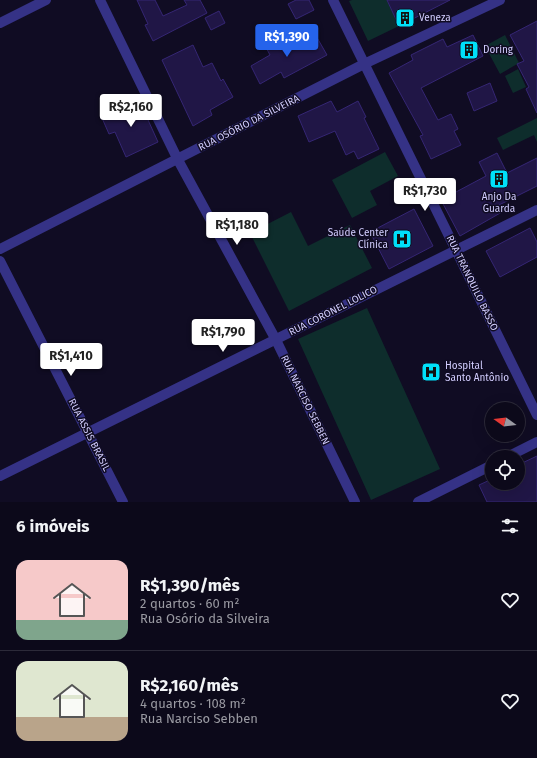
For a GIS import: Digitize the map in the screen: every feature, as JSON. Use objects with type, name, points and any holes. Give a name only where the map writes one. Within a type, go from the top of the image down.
[{"type":"street","points":[[0,23],[46,0]]},
{"type":"street","name":"RUA NARCISO SEBBEN","points":[[100,0],[178,160],[276,340],[355,502]]},
{"type":"street","name":"RUA TRANQUILO BASSO","points":[[332,0],[537,415]]},
{"type":"street","name":"RUA OSÓRIO DA SILVEIRA","points":[[0,249],[178,160],[364,64],[500,0]]},
{"type":"street","name":"RUA CORONEL LOLICO","points":[[0,476],[537,210]]},
{"type":"street","name":"RUA ASSIS BRASIL","points":[[0,262],[123,502]]},
{"type":"street","points":[[522,450],[537,442]]},
{"type":"street","points":[[418,502],[485,468]]},
{"type":"green space","points":[[387,0],[399,26],[368,41],[349,1]]},
{"type":"green space","points":[[505,35],[519,63],[500,74],[485,46]]},
{"type":"green space","points":[[518,69],[526,87],[513,93],[505,76]]},
{"type":"green space","points":[[537,118],[537,142],[534,135],[503,150],[497,138]]},
{"type":"green space","points":[[385,152],[398,176],[370,191],[377,205],[352,218],[332,180]]},
{"type":"green space","points":[[291,212],[308,246],[350,225],[372,268],[289,311],[250,233]]},
{"type":"green space","points":[[367,308],[440,469],[371,500],[298,339]]},
{"type":"building","points":[[137,0],[155,0],[163,16],[187,5],[184,0],[200,0],[207,13],[153,41],[145,25],[148,24]]},
{"type":"building","points":[[296,0],[309,0],[314,10],[296,19],[288,4]]},
{"type":"building","name":"Veneza","points":[[387,0],[450,0],[399,26]]},
{"type":"building","points":[[219,11],[225,23],[211,30],[205,18]]},
{"type":"building","points":[[537,21],[537,113],[526,89],[529,87],[517,64],[524,61],[510,35]]},
{"type":"building","points":[[275,33],[284,51],[315,34],[327,55],[284,78],[281,72],[260,84],[251,66],[270,55],[262,40]]},
{"type":"building","points":[[473,35],[483,56],[421,88],[438,120],[451,114],[458,129],[454,131],[461,145],[431,159],[420,136],[423,135],[389,73],[413,60],[411,55],[443,39],[447,47]]},
{"type":"building","points":[[193,45],[203,67],[212,63],[221,81],[223,79],[233,97],[210,110],[212,115],[193,126],[162,60]]},
{"type":"building","points":[[490,83],[497,101],[474,111],[467,93]]},
{"type":"building","points":[[139,100],[158,142],[126,157],[115,132],[109,134],[102,118]]},
{"type":"building","points":[[331,101],[337,112],[358,101],[366,117],[364,118],[379,149],[358,159],[354,151],[346,155],[335,131],[309,142],[298,116]]},
{"type":"building","points":[[497,153],[507,173],[537,158],[537,186],[499,205],[502,212],[460,236],[441,200],[486,176],[479,162]]},
{"type":"building","name":"Saúde Center Clínica","points":[[414,209],[433,246],[389,269],[370,232]]},
{"type":"building","points":[[530,228],[537,242],[537,257],[500,277],[486,251]]},
{"type":"building","points":[[537,456],[537,502],[487,502],[479,485],[485,482],[485,490],[525,490],[525,462]]},
{"type":"place","name":"Veneza","points":[[405,18]]},
{"type":"place","name":"Doring","points":[[469,50]]},
{"type":"place","name":"Anjo Da Guarda","points":[[499,179]]},
{"type":"place","name":"Saúde Center Clínica","points":[[402,239]]},
{"type":"place","name":"Hospital Santo Antônio","points":[[431,372]]}]
